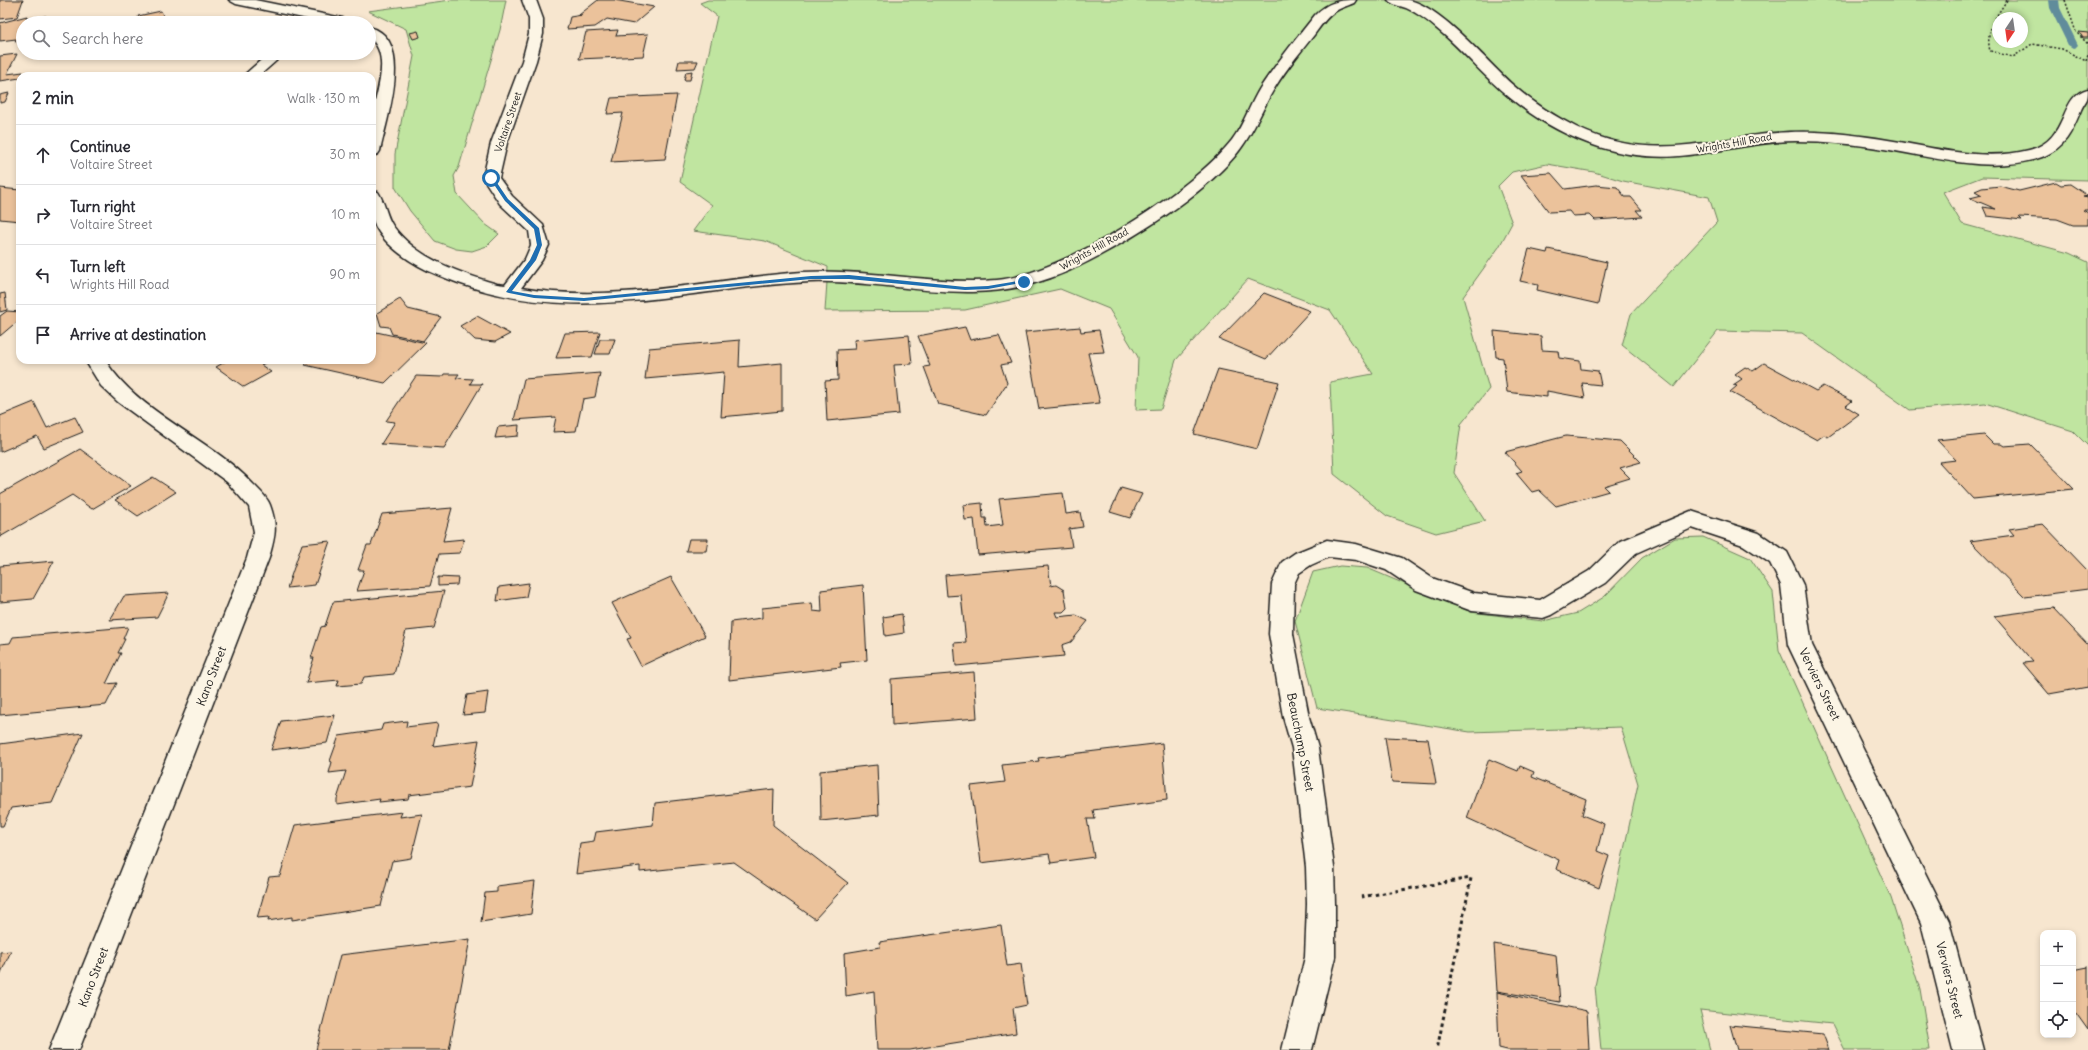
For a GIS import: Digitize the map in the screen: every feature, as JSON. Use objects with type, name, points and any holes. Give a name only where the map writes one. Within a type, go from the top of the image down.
[{"type":"street","points":[[236,0],[312,16]]},
{"type":"street","name":"Voltaire Street","points":[[509,292],[533,260],[540,245],[537,229],[506,200],[491,178],[499,143],[529,61],[536,34],[536,19],[529,0]]},
{"type":"street","name":"Wrights Hill Road","points":[[376,211],[385,228],[404,248],[422,261],[462,279],[509,292],[534,296],[592,299],[811,278],[849,277],[965,288],[1007,285],[1040,277],[1084,257],[1176,200],[1213,170],[1239,141],[1269,86],[1312,29],[1329,9],[1349,0]]},
{"type":"street","name":"Wrights Hill Road","points":[[1395,0],[1410,5],[1432,18],[1507,88],[1549,118],[1592,139],[1637,151],[1668,153],[1690,151],[1758,138],[1792,136],[1856,140],[1967,157],[2003,159],[2020,157],[2045,150],[2056,144],[2069,126],[2077,103],[2088,93]]},
{"type":"street","points":[[376,38],[384,44],[388,56],[385,85],[376,131]]},
{"type":"street","points":[[255,72],[269,60]]},
{"type":"street","name":"Kano Street","points":[[64,1050],[258,558],[265,532],[259,504],[234,477],[125,397],[108,381],[97,364]]},
{"type":"street","name":"Verviers Street","points":[[1394,564],[1424,584],[1472,602],[1543,609],[1597,577],[1628,547],[1691,519],[1751,539],[1780,558],[1792,585],[1800,645],[1935,921],[1968,1050]]},
{"type":"street","name":"Beauchamp Street","points":[[1297,1050],[1320,957],[1320,867],[1305,748],[1296,717],[1281,634],[1283,584],[1290,568],[1303,559],[1327,548],[1356,552],[1394,564]]},
{"type":"path","points":[[2007,0],[1995,18],[1987,39],[1990,51],[2012,57],[2032,44],[2062,49],[2087,62],[2088,55]]},
{"type":"path","points":[[2065,0],[2076,32],[2088,44]]},
{"type":"path","points":[[1321,904],[1471,878],[1437,1050]]},
{"type":"green space","points":[[451,0],[506,0],[500,30],[459,167],[454,176],[457,194],[485,224],[499,234],[487,246],[472,251],[456,249],[435,241],[410,211],[395,187],[395,154],[414,56],[406,29],[368,11]]},
{"type":"green space","points":[[708,0],[2088,0],[2088,180],[1982,177],[1943,192],[1962,224],[2069,253],[2088,262],[2088,446],[2073,431],[1985,403],[1910,410],[1802,333],[1718,331],[1674,387],[1622,345],[1631,314],[1717,222],[1709,197],[1623,181],[1594,172],[1547,164],[1512,172],[1498,186],[1512,223],[1499,247],[1463,297],[1489,389],[1461,424],[1454,473],[1485,521],[1436,533],[1387,516],[1334,474],[1330,382],[1373,374],[1330,310],[1248,279],[1176,360],[1161,409],[1136,410],[1138,357],[1109,309],[1060,289],[965,310],[825,311],[828,267],[765,241],[693,231],[712,205],[680,182],[717,16],[700,3]]},
{"type":"green space","points":[[1703,537],[1750,558],[1773,592],[1779,650],[1891,898],[1920,989],[1930,1050],[1845,1050],[1832,1024],[1700,1010],[1710,1050],[1601,1050],[1595,986],[1638,784],[1621,727],[1470,732],[1317,708],[1295,621],[1313,572],[1340,566],[1367,568],[1471,612],[1543,621],[1578,613],[1604,597],[1642,558],[1675,538]]},
{"type":"building","points":[[0,0],[23,0],[16,17],[0,19]]},
{"type":"building","points":[[598,0],[614,0],[654,7],[634,24],[607,19],[595,27],[567,29],[570,17],[582,15],[579,15]]},
{"type":"building","points":[[161,11],[164,16],[138,16]]},
{"type":"building","points":[[16,19],[16,39],[0,41],[0,23]]},
{"type":"building","points":[[618,30],[616,36],[648,34],[643,56],[579,59],[586,32]]},
{"type":"building","points":[[418,31],[420,37],[413,39],[410,33]]},
{"type":"building","points":[[2079,32],[2088,33],[2088,38],[2083,38]]},
{"type":"building","points":[[16,54],[7,74],[16,73],[16,79],[0,81],[0,56]]},
{"type":"building","points":[[679,61],[698,61],[695,68],[677,69]]},
{"type":"building","points":[[692,71],[690,80],[684,80],[686,72]]},
{"type":"building","points":[[9,93],[5,102],[0,103],[0,95]]},
{"type":"building","points":[[677,95],[665,159],[611,162],[623,113],[607,114],[611,98]]},
{"type":"building","points":[[1551,173],[1565,189],[1596,185],[1617,187],[1625,197],[1631,197],[1642,210],[1636,210],[1642,217],[1595,220],[1590,215],[1573,216],[1569,211],[1549,212],[1521,175]]},
{"type":"building","points":[[2056,182],[2061,185],[2070,184],[2088,196],[2083,197],[2088,198],[2088,210],[2083,210],[2088,213],[2088,225],[2073,225],[2057,219],[2019,217],[2022,220],[1987,216],[1983,207],[1996,209],[1970,198],[1982,195],[1975,191],[1982,188],[2000,186],[2019,191]]},
{"type":"building","points":[[0,188],[16,190],[16,221],[0,219]]},
{"type":"building","points":[[1529,249],[1547,253],[1548,249],[1607,262],[1598,304],[1537,290],[1538,285],[1520,281]]},
{"type":"building","points":[[5,293],[7,310],[0,312],[0,294]]},
{"type":"building","points":[[1264,293],[1310,311],[1266,359],[1219,339]]},
{"type":"building","points":[[400,299],[408,309],[441,317],[423,341],[392,334],[389,327],[381,326],[377,313]]},
{"type":"building","points":[[7,311],[16,312],[16,322],[0,336],[0,316]]},
{"type":"building","points":[[477,316],[510,334],[495,342],[475,340],[460,326]]},
{"type":"building","points":[[965,327],[970,340],[999,335],[1011,363],[1001,365],[1007,383],[986,415],[938,404],[924,367],[930,366],[918,336]]},
{"type":"building","points":[[1080,327],[1081,332],[1099,330],[1104,352],[1088,353],[1100,403],[1039,409],[1025,332]]},
{"type":"building","points":[[1494,331],[1541,336],[1542,350],[1558,351],[1559,358],[1580,361],[1581,369],[1598,371],[1601,385],[1582,383],[1585,398],[1547,391],[1547,397],[1507,392],[1503,358],[1496,357]]},
{"type":"building","points":[[376,332],[426,343],[385,383],[305,365],[376,364]]},
{"type":"building","points":[[600,332],[592,357],[556,358],[565,333]]},
{"type":"building","points":[[909,335],[912,364],[894,365],[899,414],[827,421],[825,381],[838,380],[837,350],[855,349],[854,340]]},
{"type":"building","points":[[600,339],[615,339],[610,354],[595,354]]},
{"type":"building","points":[[740,340],[739,367],[782,363],[782,411],[721,417],[724,372],[645,379],[649,348]]},
{"type":"building","points":[[1764,363],[1816,391],[1823,386],[1852,401],[1846,406],[1859,414],[1828,437],[1824,435],[1817,440],[1730,392],[1737,386],[1733,385],[1742,379],[1735,374],[1745,367],[1753,371]]},
{"type":"building","points":[[221,364],[263,364],[261,365],[271,372],[244,387],[216,367]]},
{"type":"building","points":[[1218,369],[1279,382],[1257,449],[1194,434]]},
{"type":"building","points":[[600,373],[595,397],[583,399],[576,431],[553,432],[556,417],[514,420],[524,379]]},
{"type":"building","points":[[444,374],[459,374],[456,378],[473,379],[470,384],[482,384],[444,448],[381,444],[395,422],[386,421],[416,376],[442,377]]},
{"type":"building","points":[[34,402],[47,428],[75,417],[83,432],[44,448],[37,436],[0,452],[0,416]]},
{"type":"building","points":[[519,425],[518,436],[495,438],[498,427]]},
{"type":"building","points":[[1984,435],[1993,444],[2001,444],[2004,446],[2030,444],[2074,489],[1973,499],[1939,462],[1956,460],[1937,440]]},
{"type":"building","points":[[1566,436],[1620,441],[1641,462],[1620,468],[1630,478],[1604,486],[1609,491],[1556,506],[1539,490],[1532,492],[1516,473],[1522,471],[1505,452]]},
{"type":"building","points":[[80,449],[131,486],[92,509],[72,495],[0,537],[0,494]]},
{"type":"building","points":[[153,477],[176,492],[138,516],[115,500]]},
{"type":"building","points":[[1121,488],[1142,494],[1130,518],[1110,512]]},
{"type":"building","points":[[1063,493],[1066,514],[1080,512],[1083,527],[1069,529],[1072,547],[978,555],[974,519],[965,520],[963,505],[982,503],[983,518],[986,518],[987,527],[1003,525],[999,499]]},
{"type":"building","points":[[452,508],[443,541],[464,539],[460,553],[439,554],[430,586],[357,591],[364,570],[358,570],[367,545],[371,545],[382,514]]},
{"type":"building","points":[[2043,524],[2088,571],[2088,589],[2025,597],[1970,541],[2014,535],[2009,529]]},
{"type":"building","points":[[689,539],[708,539],[706,551],[686,551]]},
{"type":"building","points":[[330,541],[315,585],[287,588],[302,544]]},
{"type":"building","points":[[54,561],[33,599],[0,602],[0,566]]},
{"type":"building","points":[[1048,566],[1051,586],[1056,585],[1064,590],[1067,608],[1063,612],[1055,612],[1057,617],[1076,615],[1088,621],[1071,642],[1062,645],[1064,656],[956,666],[954,643],[966,642],[961,595],[947,596],[945,575]]},
{"type":"building","points":[[438,577],[458,578],[457,585],[438,586]]},
{"type":"building","points":[[671,577],[705,636],[641,666],[627,639],[631,638],[612,603]]},
{"type":"building","points":[[529,583],[526,597],[497,601],[499,587]]},
{"type":"building","points":[[863,585],[867,660],[840,663],[841,667],[729,680],[731,622],[762,618],[762,608],[812,603],[813,611],[822,612],[821,590]]},
{"type":"building","points":[[444,591],[434,628],[406,631],[394,674],[364,677],[361,684],[337,686],[339,680],[306,683],[314,658],[311,658],[321,627],[325,626],[333,602]]},
{"type":"building","points":[[169,593],[157,617],[110,620],[124,596]]},
{"type":"building","points":[[2053,608],[2088,645],[2088,687],[2049,694],[2023,663],[2033,662],[1994,616]]},
{"type":"building","points":[[902,614],[904,633],[885,636],[883,617]]},
{"type":"building","points":[[128,627],[123,639],[125,639],[118,653],[121,653],[106,684],[117,683],[106,705],[0,715],[0,644],[10,643],[13,637]]},
{"type":"building","points":[[974,672],[977,718],[892,725],[891,679]]},
{"type":"building","points":[[488,692],[485,713],[463,715],[467,695]]},
{"type":"building","points":[[335,715],[327,743],[271,750],[281,721]]},
{"type":"building","points":[[407,721],[406,727],[438,723],[433,746],[479,740],[470,787],[409,795],[408,799],[379,802],[380,799],[337,805],[337,799],[346,771],[329,773],[332,762],[330,761],[339,736],[381,730],[383,724]]},
{"type":"building","points":[[83,733],[52,803],[11,808],[3,826],[0,826],[0,744]]},
{"type":"building","points":[[1385,737],[1428,739],[1436,784],[1392,782]]},
{"type":"building","points":[[1162,743],[1167,800],[1093,810],[1095,819],[1087,819],[1094,857],[1051,863],[1049,854],[981,863],[971,786],[1005,782],[1002,765],[1039,761],[1038,758]]},
{"type":"building","points":[[1489,759],[1518,771],[1520,766],[1534,772],[1532,777],[1586,799],[1582,815],[1604,824],[1597,851],[1609,856],[1599,888],[1556,869],[1559,860],[1467,818]]},
{"type":"building","points":[[877,765],[879,815],[821,821],[820,771]]},
{"type":"building","points":[[774,789],[773,825],[848,883],[815,919],[734,862],[640,872],[640,866],[576,874],[580,843],[594,841],[596,832],[653,825],[655,803]]},
{"type":"building","points":[[402,812],[400,817],[422,814],[411,858],[392,861],[381,906],[292,920],[292,917],[268,921],[269,917],[257,918],[269,877],[280,876],[295,825]]},
{"type":"building","points":[[535,881],[531,914],[481,922],[485,893],[497,892],[497,886]]},
{"type":"building","points":[[1001,925],[1007,966],[1021,964],[1027,1005],[1013,1008],[1016,1033],[910,1050],[877,1050],[874,991],[846,996],[844,953],[880,947],[879,942]]},
{"type":"building","points":[[470,939],[449,1050],[316,1050],[340,955]]},
{"type":"building","points":[[1494,944],[1556,955],[1560,1002],[1497,991]]},
{"type":"building","points":[[11,951],[0,975],[0,952]]},
{"type":"building","points":[[2088,967],[2088,1030],[2076,1013],[2076,969]]},
{"type":"building","points":[[1497,992],[1587,1011],[1589,1050],[1507,1050],[1499,1048]]},
{"type":"building","points":[[1730,1025],[1823,1034],[1829,1050],[1737,1050]]},
{"type":"waterway","points":[[2054,0],[2055,8],[2073,45]]},
{"type":"route","points":[[491,178],[506,200],[537,229],[540,245],[533,260],[509,292],[562,299],[584,300],[811,278],[849,277],[965,288],[988,288],[1024,282]]}]
